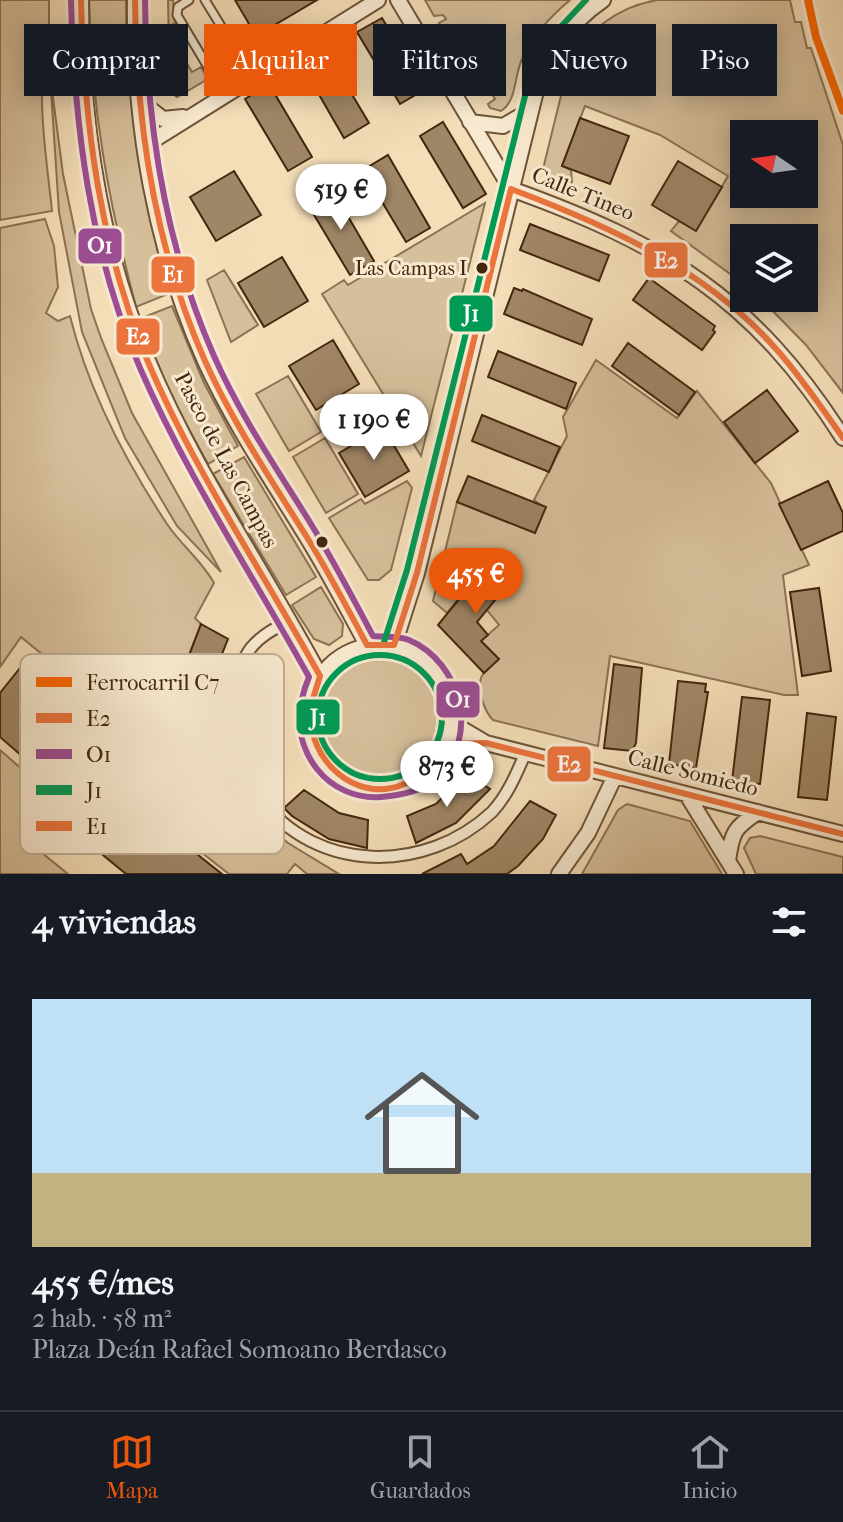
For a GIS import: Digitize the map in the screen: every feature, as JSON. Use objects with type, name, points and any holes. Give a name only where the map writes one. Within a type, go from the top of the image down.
[{"type":"street","name":"Paseo de Las Campas","points":[[81,0],[92,163],[125,296],[148,361],[203,473],[320,676]]},
{"type":"street","name":"Paseo de Las Campas","points":[[135,0],[136,24]]},
{"type":"street","points":[[339,24],[378,0]]},
{"type":"street","points":[[398,0],[511,189]]},
{"type":"street","points":[[394,645],[417,573],[543,70],[555,48],[587,11],[603,0]]},
{"type":"street","name":"Paseo de Las Campas","points":[[138,96],[159,225],[204,359],[229,408],[317,553],[367,645]]},
{"type":"street","points":[[142,96],[149,108],[163,119],[187,117]]},
{"type":"street","points":[[144,146],[221,96]]},
{"type":"street","points":[[470,122],[503,126],[531,110]]},
{"type":"street","name":"Calle Tineo","points":[[511,189],[631,237],[703,282],[775,346],[811,389],[843,438]]},
{"type":"street","points":[[247,654],[264,633],[290,621]]},
{"type":"street","points":[[367,645],[394,645],[425,659],[442,677],[451,703],[452,723],[448,744],[424,774],[402,786],[379,789],[354,784],[327,766],[314,745],[308,713],[320,676],[343,655],[367,645]]},
{"type":"street","name":"Calle Somiedo","points":[[452,723],[486,743],[843,834]]},
{"type":"street","name":"Calle Somiedo","points":[[448,744],[486,743]]},
{"type":"street","points":[[284,825],[312,847],[338,858],[366,864],[405,862],[443,850],[478,827],[494,811],[516,776],[525,754]]},
{"type":"street","points":[[559,874],[588,833],[615,776]]},
{"type":"street","points":[[687,795],[732,868]]},
{"type":"street","points":[[732,868],[731,836],[738,826],[758,812]]},
{"type":"lane","points":[[189,0],[178,7],[177,15],[204,60]]},
{"type":"lane","points":[[205,0],[220,24]]},
{"type":"shaded area","points":[[0,0],[49,0],[49,24],[24,24],[24,96],[42,96],[52,211],[0,220]]},
{"type":"shaded area","points":[[89,0],[126,0],[127,24],[90,24]]},
{"type":"shaded area","points":[[168,0],[173,0],[175,23],[169,24]]},
{"type":"shaded area","points":[[425,0],[570,0],[546,24],[522,24],[522,60],[510,101],[501,111],[490,108],[488,104],[495,99],[493,96],[506,96],[506,24],[440,24],[446,19],[443,15],[434,16]]},
{"type":"shaded area","points":[[657,0],[790,0],[795,22],[801,22],[807,48],[811,48],[843,145],[843,393],[806,345],[774,312],[818,312],[818,224],[730,224],[730,274],[671,231],[679,221],[696,231],[728,176],[660,135],[585,106],[562,166],[571,170],[572,183],[548,177],[543,169],[561,96],[656,96],[656,24],[602,24],[630,8]]},
{"type":"shaded area","points":[[188,65],[192,72],[201,67],[204,81],[188,91]]},
{"type":"shaded area","points":[[51,96],[63,174],[91,309],[101,338],[132,413],[221,572],[177,526],[125,438],[82,332],[59,212]]},
{"type":"shaded area","points":[[95,96],[131,96],[151,221],[168,294],[136,307],[118,231]]},
{"type":"shaded area","points":[[485,203],[421,456],[322,294],[344,280],[348,285]]},
{"type":"shaded area","points":[[45,219],[54,246],[58,287],[46,313],[58,321],[70,316],[98,398],[137,476],[167,524],[214,583],[195,618],[201,624],[189,654],[42,654],[21,637],[0,667],[0,228]]},
{"type":"shaded area","points":[[224,270],[258,325],[231,342],[207,280]]},
{"type":"shaded area","points":[[172,306],[204,383],[238,446],[208,464],[167,389],[139,319]]},
{"type":"shaded area","points":[[596,360],[677,418],[697,391],[771,483],[809,565],[783,575],[798,695],[784,695],[610,656],[598,746],[493,720],[490,716],[480,685],[485,672],[499,659],[481,641],[499,625],[487,610],[512,579],[490,561],[447,613],[433,601],[457,502],[535,533],[545,508],[534,500],[567,436],[563,417]]},
{"type":"shaded area","points":[[288,376],[321,432],[289,451],[256,394]]},
{"type":"shaded area","points":[[325,438],[358,494],[326,513],[293,457]]},
{"type":"shaded area","points":[[244,457],[316,577],[286,595],[213,474]]},
{"type":"shaded area","points":[[407,481],[412,488],[391,570],[379,580],[368,580],[329,518],[361,499],[365,504]]},
{"type":"shaded area","points":[[321,587],[343,624],[342,636],[329,645],[314,639],[292,605]]},
{"type":"shaded area","points":[[380,660],[402,664],[420,677],[433,695],[437,717],[433,739],[420,757],[402,770],[380,774],[358,770],[340,757],[327,739],[323,717],[327,695],[340,677],[358,664]]},
{"type":"shaded area","points":[[0,750],[20,767],[20,854],[43,854],[68,874],[0,874]]},
{"type":"shaded area","points":[[627,804],[690,821],[722,874],[582,874],[618,810]]},
{"type":"shaded area","points":[[760,836],[843,857],[843,874],[756,874],[744,848],[750,838]]},
{"type":"shaded area","points":[[284,840],[339,874],[307,874],[295,864],[287,874],[229,874],[203,854],[284,854]]},
{"type":"building","points":[[235,0],[317,0],[276,24],[249,24]]},
{"type":"building","points":[[382,18],[386,24],[373,24],[373,59],[357,32]]},
{"type":"building","points":[[250,96],[276,96],[312,157],[288,171],[245,99]]},
{"type":"building","points":[[320,96],[353,96],[369,123],[344,138]]},
{"type":"building","points":[[395,96],[414,96],[400,104]]},
{"type":"building","points":[[580,118],[629,136],[610,184],[562,166]]},
{"type":"building","points":[[443,122],[486,194],[463,208],[420,136]]},
{"type":"building","points":[[388,155],[430,228],[406,242],[363,170]]},
{"type":"building","points":[[678,161],[722,187],[696,231],[652,205]]},
{"type":"building","points":[[234,171],[261,215],[216,241],[190,197]]},
{"type":"building","points":[[332,189],[374,261],[350,275],[307,203]]},
{"type":"building","points":[[530,224],[609,255],[599,281],[520,250]]},
{"type":"building","points":[[282,257],[308,301],[264,327],[238,283]]},
{"type":"building","points":[[649,278],[715,326],[715,332],[702,350],[633,300]]},
{"type":"building","points":[[514,288],[592,319],[582,345],[504,314]]},
{"type":"building","points":[[333,340],[359,384],[316,410],[289,366]]},
{"type":"building","points":[[628,343],[695,392],[679,415],[612,366]]},
{"type":"building","points":[[498,351],[576,383],[566,409],[488,377]]},
{"type":"building","points":[[767,390],[798,431],[755,463],[724,422]]},
{"type":"building","points":[[482,415],[560,447],[549,472],[472,441]]},
{"type":"building","points":[[383,427],[409,471],[365,497],[339,453]]},
{"type":"building","points":[[468,476],[546,507],[535,533],[457,502]]},
{"type":"building","points":[[828,481],[843,513],[843,531],[801,550],[779,504]]},
{"type":"building","points":[[490,561],[512,579],[477,622],[488,635],[481,641],[499,659],[484,673],[438,625]]},
{"type":"building","points":[[819,588],[831,671],[802,676],[790,592]]},
{"type":"building","points":[[201,624],[228,639],[222,654],[190,654]]},
{"type":"building","points":[[614,664],[642,668],[636,743],[632,751],[604,748]]},
{"type":"building","points":[[20,668],[20,754],[0,737],[0,693]]},
{"type":"building","points":[[678,681],[706,684],[705,692],[708,692],[696,768],[669,764]]},
{"type":"building","points":[[742,697],[770,700],[760,784],[732,781]]},
{"type":"building","points":[[807,713],[836,717],[827,800],[798,797]]},
{"type":"building","points":[[466,774],[490,789],[456,823],[416,843],[407,816],[436,804]]},
{"type":"building","points":[[304,790],[339,813],[368,820],[367,848],[329,839],[292,816],[284,808]]},
{"type":"building","points":[[530,801],[556,815],[543,839],[507,874],[422,874],[461,854],[467,864],[494,846]]},
{"type":"building","points":[[102,854],[197,854],[222,874],[126,874]]},
{"type":"rail line","name":"C7","points":[[808,0],[816,37],[843,111]]},
{"type":"transit line","name":"O1","points":[[71,0],[76,94],[88,187],[109,279],[140,368],[199,486],[309,677],[300,712],[301,736],[317,769],[330,782],[354,794],[381,797],[411,792],[431,782],[451,761],[461,722],[459,702],[442,665],[427,651],[409,640],[373,636],[319,538],[247,421],[214,356],[182,270],[161,182],[149,92],[145,0]]},
{"type":"transit line","name":"E2","points":[[81,0],[86,93],[98,184],[106,230],[131,319],[187,443],[320,676],[311,708],[312,730],[326,761],[352,782],[368,788],[384,789],[416,778],[448,744],[486,743],[843,834]]},
{"type":"transit line","name":"E1","points":[[135,0],[139,93],[151,184],[187,318],[228,407],[367,645],[394,645],[417,573],[491,270]]},
{"type":"transit line","name":"J1","points":[[384,642],[407,570],[526,92],[552,36],[586,0]]},
{"type":"transit line","name":"E2","points":[[491,270],[511,189],[620,235],[687,273],[749,321],[794,371],[843,438]]},
{"type":"transit line","name":"J1","points":[[380,655],[404,660],[424,673],[437,693],[442,717],[437,741],[424,761],[404,774],[380,779],[356,774],[336,761],[323,741],[318,717],[323,693],[336,673],[356,660],[380,655]]},
{"type":"place","name":"Las Campas I","points":[[482,268]]}]
